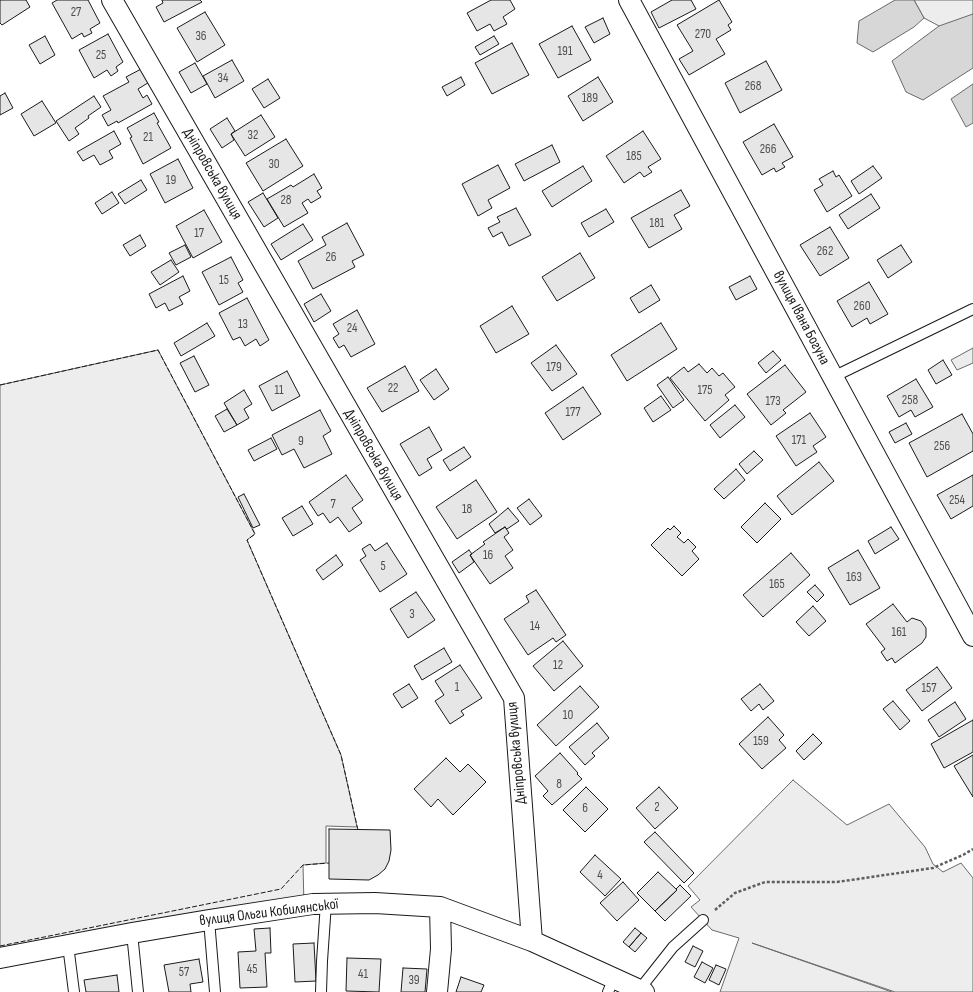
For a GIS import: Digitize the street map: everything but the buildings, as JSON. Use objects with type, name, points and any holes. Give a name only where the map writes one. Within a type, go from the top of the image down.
[{"type":"street","name":"Дніпровська вулиця","points":[[112,0],[514,698],[532,941]]},
{"type":"street","name":"вулиця Івана Богуна","points":[[629,0],[973,636]]},
{"type":"street","name":"вулиця Ольги Кобилянської","points":[[0,958],[209,920],[326,904],[375,903],[440,907],[532,941],[611,985],[642,991]]},
{"type":"street","points":[[437,992],[441,950],[440,907]]},
{"type":"lane","points":[[833,377],[973,309]]},
{"type":"lane","points":[[321,992],[326,904]]},
{"type":"lane","points":[[209,920],[215,992]]},
{"type":"lane","points":[[642,991],[673,947],[703,920]]},
{"type":"lane","points":[[132,933],[138,992]]},
{"type":"lane","points":[[68,945],[74,992]]},
{"type":"path","points":[[703,920],[735,893],[764,882],[837,882],[933,868],[973,849]]},
{"type":"shaded area","points":[[895,0],[914,0],[924,18],[914,27],[873,52],[857,43],[859,21]]},
{"type":"shaded area","points":[[914,0],[973,0],[973,44],[924,18]]},
{"type":"shaded area","points":[[973,14],[973,68],[923,100],[906,92],[892,61],[939,26]]},
{"type":"shaded area","points":[[973,84],[973,123],[966,127],[951,99]]},
{"type":"shaded area","points":[[973,348],[973,363],[957,370],[951,360]]},
{"type":"shaded area","points":[[158,350],[255,534],[247,540],[341,755],[357,827],[326,826],[326,863],[303,865],[304,906],[0,958],[0,385]]},
{"type":"shaded area","points":[[793,780],[847,825],[889,804],[925,847],[933,864],[943,872],[961,863],[973,878],[973,992],[895,992],[752,943],[892,992],[720,992],[739,938],[712,930],[691,907],[700,900],[688,886]]},
{"type":"fence","points":[[0,385],[158,350],[255,534],[247,540],[341,755],[358,830]]},
{"type":"fence","points":[[0,946],[281,889],[303,865],[329,863]]}]
